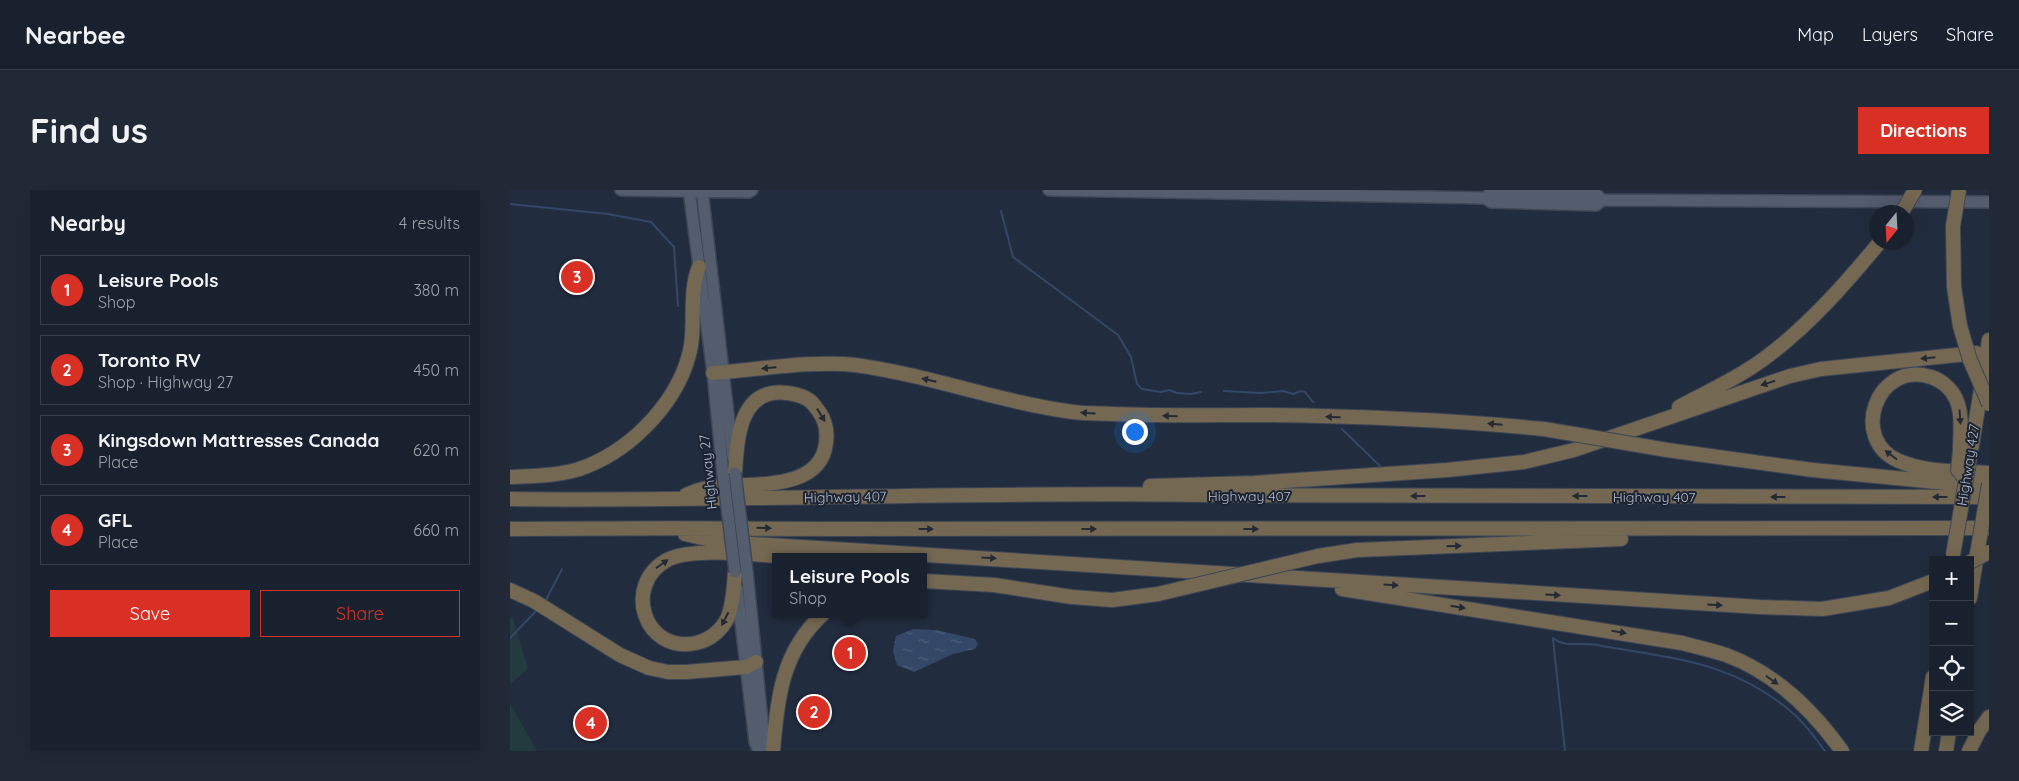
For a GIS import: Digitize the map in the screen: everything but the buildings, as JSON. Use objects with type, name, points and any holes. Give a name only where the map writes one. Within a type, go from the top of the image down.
[{"type":"highway","points":[[1906,205],[1915,190]]},
{"type":"highway","points":[[1958,190],[1953,226],[1954,287],[1960,326],[1970,360],[1989,404]]},
{"type":"highway","points":[[1646,426],[1676,408],[1711,391],[1769,355],[1819,311],[1873,250]]},
{"type":"highway","points":[[510,477],[547,475],[585,467],[638,435],[674,392],[683,373],[691,347],[695,277],[699,267]]},
{"type":"highway","name":"Highway 427","points":[[1953,556],[1966,480],[1958,470],[1965,451],[1989,340]]},
{"type":"highway","points":[[1085,493],[1114,486],[1272,482],[1447,470],[1524,462],[1574,450],[1798,374],[1821,369],[1976,352]]},
{"type":"highway","points":[[718,373],[822,364],[853,365],[886,370],[1074,412],[1169,417],[1262,415],[1457,421],[1544,429],[1667,450],[1813,470],[1989,486]]},
{"type":"highway","points":[[1965,451],[1956,398],[1946,386],[1936,379],[1922,374],[1896,379],[1880,395],[1874,407],[1874,432],[1881,448],[1897,461],[1918,467],[1989,473]]},
{"type":"highway","points":[[673,499],[708,488],[777,483],[797,478],[809,472],[818,462],[826,447],[827,432],[824,419],[812,402],[796,394],[777,392],[761,397],[750,406],[742,420],[729,474]]},
{"type":"highway","name":"Highway 427","points":[[1974,579],[1989,486]]},
{"type":"highway","name":"Highway 407","points":[[510,500],[1085,493],[1242,496],[1989,496]]},
{"type":"highway","points":[[510,529],[1654,530],[1989,528]]},
{"type":"highway","points":[[662,529],[720,542],[894,553]]},
{"type":"highway","points":[[927,580],[994,585],[1072,597],[1112,600],[1158,594],[1318,556],[1357,550],[1624,538],[1654,530]]},
{"type":"highway","points":[[741,572],[728,618],[718,632],[704,641],[686,645],[670,642],[655,632],[646,620],[643,608],[643,590],[652,571],[668,559],[688,554],[772,556]]},
{"type":"highway","points":[[927,555],[1495,592],[1822,609],[1889,598],[1929,583]]},
{"type":"highway","points":[[1290,578],[1323,586],[1682,643],[1727,655],[1763,674],[1792,694],[1821,722],[1842,751]]},
{"type":"highway","points":[[510,590],[534,601],[620,655],[649,668],[668,672],[686,672],[751,664]]},
{"type":"highway","points":[[773,751],[776,717],[783,678],[789,658],[819,618]]},
{"type":"highway","points":[[1920,751],[1931,691]]},
{"type":"highway","points":[[1969,751],[1979,731],[1989,717]]},
{"type":"highway","points":[[1946,751],[1948,736]]},
{"type":"main road","points":[[621,190],[749,192],[752,190]]},
{"type":"main road","name":"Highway 27","points":[[689,190],[699,267],[718,373]]},
{"type":"main road","name":"Highway 27","points":[[702,190],[718,373],[751,664],[755,742],[760,751]]},
{"type":"main road","points":[[1050,190],[1485,198],[1490,193],[1572,193],[1596,194],[1602,200],[1989,202]]},
{"type":"green space","points":[[510,617],[513,618],[528,669],[510,684]]},
{"type":"green space","points":[[510,703],[537,751],[510,751]]},
{"type":"water","points":[[913,629],[936,630],[975,639],[978,644],[975,649],[953,654],[914,672],[897,665],[893,651],[896,636]]},
{"type":"waterway","points":[[510,204],[608,214],[651,222],[674,247],[678,306]]},
{"type":"waterway","points":[[1001,211],[1013,257],[1118,335],[1131,357],[1137,384],[1142,389],[1161,392],[1169,390],[1177,393],[1191,394],[1201,392]]},
{"type":"waterway","points":[[1224,391],[1261,393],[1283,391],[1293,394],[1301,391],[1305,392],[1313,402]]},
{"type":"waterway","points":[[1342,429],[1380,466]]},
{"type":"waterway","points":[[545,602],[562,569]]},
{"type":"waterway","points":[[510,638],[538,609]]},
{"type":"waterway","points":[[1553,638],[1568,644],[1592,644],[1678,659],[1727,673],[1773,698],[1796,716],[1825,751]]},
{"type":"waterway","points":[[1553,639],[1565,751]]},
{"type":"place","name":"Kingsdown Mattresses Canada","points":[[577,277]]},
{"type":"place","name":"Leisure Pools","points":[[850,653]]},
{"type":"place","name":"Toronto RV","points":[[814,712]]},
{"type":"place","name":"GFL","points":[[591,723]]}]
